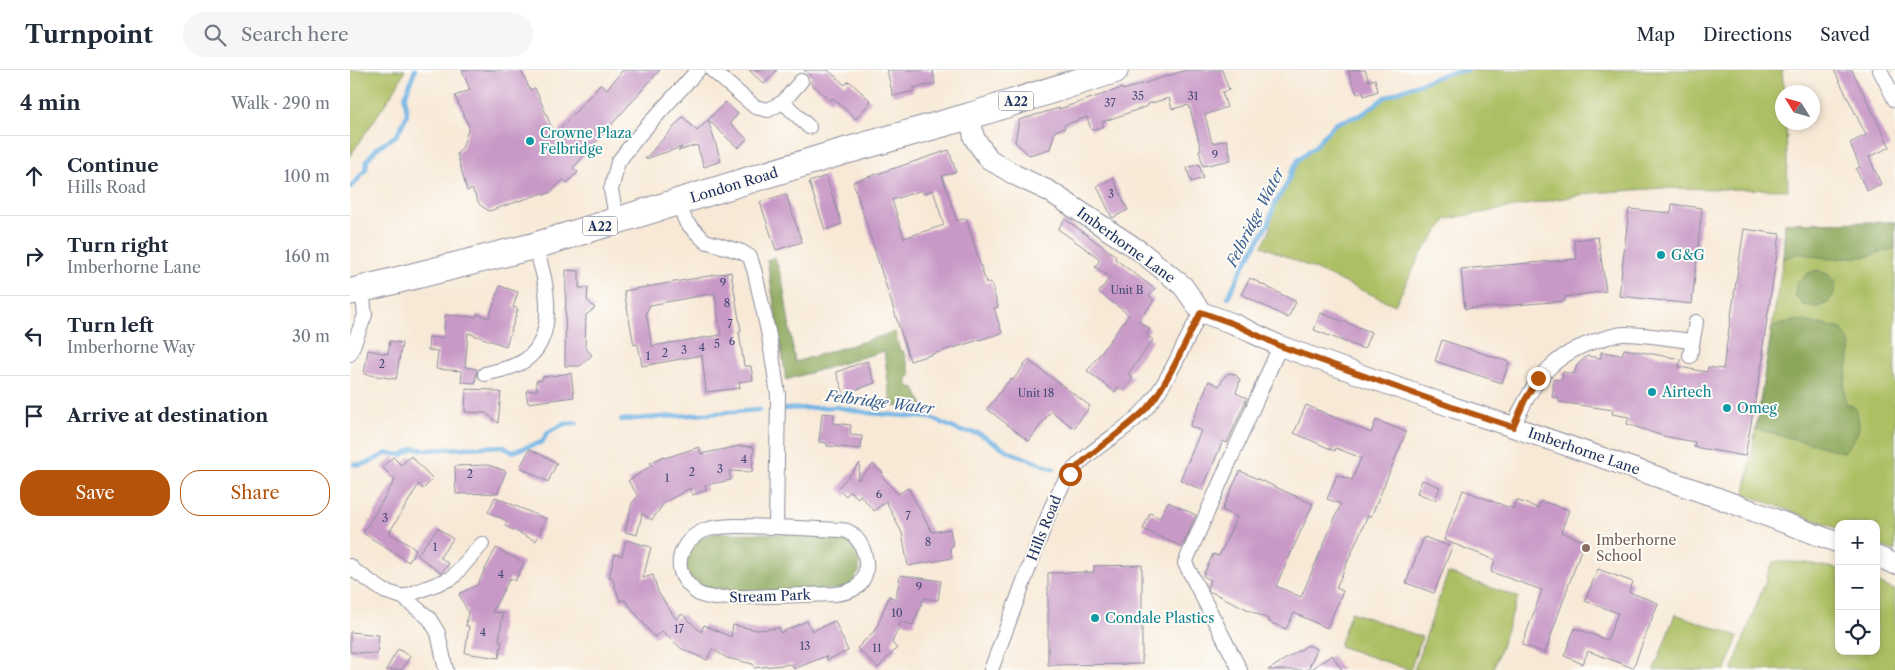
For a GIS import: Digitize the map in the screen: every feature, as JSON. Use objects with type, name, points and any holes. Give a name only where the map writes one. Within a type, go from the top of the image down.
[{"type":"highway","name":"London Road","points":[[356,291],[534,246],[831,155],[970,116],[1115,70]]},
{"type":"street","points":[[617,221],[611,190],[618,162],[639,135],[698,70]]},
{"type":"street","points":[[712,70],[755,107],[768,110],[783,102],[801,81]]},
{"type":"street","points":[[1880,70],[1895,100]]},
{"type":"street","points":[[783,102],[809,127]]},
{"type":"street","name":"Imberhorne Lane","points":[[970,116],[974,138],[989,159],[1015,175],[1050,191],[1140,251],[1183,286],[1201,312],[1234,324],[1280,346],[1710,495],[1835,542]]},
{"type":"street","points":[[678,202],[686,222],[705,241],[742,252],[750,258],[755,273],[769,336],[778,395],[776,527]]},
{"type":"street","points":[[485,374],[514,366],[528,358],[539,344],[546,322],[548,296],[540,260],[534,246]]},
{"type":"street","points":[[350,354],[366,315],[356,291]]},
{"type":"street","name":"Hills Road","points":[[991,670],[1051,508],[1060,489],[1082,461],[1147,407],[1162,386],[1201,312]]},
{"type":"street","points":[[1690,356],[1696,322]]},
{"type":"street","points":[[1513,427],[1525,400],[1538,378],[1562,357],[1592,342],[1622,334],[1692,342]]},
{"type":"street","points":[[1240,670],[1185,563],[1280,346]]},
{"type":"street","name":"Stream Park","points":[[720,527],[776,527],[850,532],[863,549],[866,560],[865,573],[860,585],[847,592],[835,594],[714,598],[699,594],[687,583],[679,569],[681,552],[690,538],[705,530],[720,527]]},
{"type":"street","points":[[403,597],[452,578],[482,544]]},
{"type":"street","points":[[1880,558],[1895,564]]},
{"type":"street","points":[[350,566],[384,591],[403,597],[429,618],[438,633],[446,670]]},
{"type":"green space","points":[[350,70],[405,70],[396,88],[350,156]]},
{"type":"green space","points":[[1467,70],[1782,70],[1783,85],[1775,85],[1775,130],[1786,130],[1788,190],[1662,188],[1592,193],[1447,219],[1421,254],[1395,305],[1262,246],[1271,228],[1268,224],[1275,203],[1299,159],[1315,146],[1336,123],[1361,115],[1384,98],[1445,74]]},
{"type":"green space","points":[[1895,222],[1895,551],[1880,545],[1880,520],[1835,520],[1835,528],[1745,494],[1783,259],[1785,223]]},
{"type":"green space","points":[[1895,222],[1895,248],[1869,256],[1831,259],[1799,253],[1783,259],[1785,223]]},
{"type":"green space","points":[[775,257],[783,284],[795,362],[895,332],[900,351],[903,350],[911,375],[907,378],[907,384],[915,388],[925,410],[891,405],[884,351],[786,380],[767,260]]},
{"type":"green space","points":[[1817,270],[1829,275],[1836,285],[1833,295],[1828,303],[1817,307],[1804,305],[1795,295],[1797,282],[1807,274]]},
{"type":"green space","points":[[1798,320],[1842,329],[1851,345],[1844,389],[1846,403],[1855,408],[1859,426],[1858,432],[1843,452],[1756,429],[1772,327]]},
{"type":"green space","points":[[717,533],[840,534],[852,541],[860,560],[859,572],[851,584],[843,589],[711,592],[692,583],[686,569],[685,557],[691,547],[700,539]]},
{"type":"green space","points":[[1775,561],[1807,563],[1835,568],[1835,655],[1880,655],[1880,584],[1895,590],[1895,670],[1732,670],[1771,566]]},
{"type":"green space","points":[[1448,573],[1518,597],[1493,670],[1414,670]]},
{"type":"green space","points":[[1351,612],[1422,637],[1410,670],[1339,646]]},
{"type":"green space","points":[[1675,614],[1738,636],[1726,670],[1654,670]]},
{"type":"building","name":"Crowne Plaza Felbridge","points":[[462,70],[521,70],[530,90],[535,88],[555,135],[600,84],[607,89],[623,70],[660,70],[573,168],[578,172],[567,183],[563,180],[551,192],[544,195],[543,193],[489,211],[480,205],[472,189],[467,191],[457,154],[462,148],[469,127],[455,96],[470,90]]},
{"type":"building","points":[[749,70],[777,70],[764,84]]},
{"type":"building","points":[[804,70],[828,70],[845,85],[849,81],[871,101],[856,119],[833,98],[831,101],[810,83],[813,78]]},
{"type":"building","points":[[887,70],[933,70],[935,84],[913,88],[914,91],[893,96]]},
{"type":"building","points":[[1186,70],[1222,70],[1229,90],[1222,92],[1227,107],[1205,115],[1212,143],[1227,140],[1231,160],[1203,166],[1199,150],[1201,149],[1189,105],[1172,109],[1169,98],[1102,122],[1104,126],[1091,130],[1087,117],[1064,125],[1065,128],[1055,131],[1050,149],[1029,155],[1015,142],[1019,120]]},
{"type":"building","points":[[1348,70],[1365,70],[1369,81],[1375,79],[1378,91],[1364,96],[1363,92],[1357,94]]},
{"type":"building","points":[[1834,70],[1852,70],[1890,147],[1869,157],[1881,184],[1867,191],[1856,169],[1860,167],[1850,143],[1866,135]]},
{"type":"building","points":[[725,102],[738,114],[730,123],[747,139],[738,148],[708,120]]},
{"type":"building","points":[[683,117],[697,131],[708,120],[721,161],[704,167],[697,145],[678,151],[682,147],[645,159]]},
{"type":"building","points":[[949,150],[956,172],[942,176],[957,221],[966,218],[986,283],[991,282],[998,307],[994,308],[1002,333],[910,361],[853,182]],"holes":[[[922,190],[923,194],[933,190],[944,225],[904,238],[892,200]]]},
{"type":"building","points":[[1199,164],[1203,178],[1191,182],[1187,168]]},
{"type":"building","points":[[826,176],[842,224],[825,230],[809,182]]},
{"type":"building","points":[[1113,178],[1128,210],[1112,218],[1097,186]]},
{"type":"building","points":[[786,194],[802,242],[776,250],[760,202]]},
{"type":"building","name":"G&G","points":[[1672,204],[1702,208],[1692,304],[1619,296],[1629,209],[1671,213]]},
{"type":"building","points":[[1065,219],[1116,256],[1115,259],[1155,289],[1149,296],[1154,300],[1139,321],[1150,329],[1146,335],[1153,340],[1128,374],[1133,378],[1123,391],[1118,387],[1115,392],[1087,371],[1129,315],[1099,292],[1110,277],[1095,267],[1100,259],[1058,229]]},
{"type":"building","points":[[1744,229],[1780,234],[1762,353],[1764,353],[1745,456],[1694,447],[1695,442],[1663,436],[1627,424],[1629,417],[1612,414],[1613,410],[1559,402],[1559,398],[1552,397],[1554,379],[1562,380],[1563,372],[1574,374],[1577,365],[1587,356],[1601,358],[1601,352],[1622,355],[1624,349],[1681,359],[1679,367],[1707,372],[1708,367],[1723,369]]},
{"type":"building","points":[[1598,237],[1606,291],[1565,297],[1565,301],[1465,309],[1461,269],[1577,259],[1574,240]]},
{"type":"building","points":[[566,270],[579,271],[579,288],[588,288],[587,300],[595,308],[586,315],[585,347],[592,355],[580,366],[565,366]]},
{"type":"building","points":[[731,272],[741,331],[739,332],[744,366],[751,366],[753,380],[739,382],[740,388],[706,392],[702,355],[642,366],[638,344],[634,345],[624,291]],"holes":[[[715,293],[721,335],[652,346],[646,313],[650,305]]]},
{"type":"building","points":[[1250,278],[1296,302],[1288,318],[1241,294]]},
{"type":"building","points":[[500,286],[518,292],[513,307],[518,309],[506,346],[468,333],[465,367],[477,369],[475,383],[461,382],[462,371],[436,369],[438,351],[428,350],[429,337],[444,338],[445,315],[476,317],[477,314],[489,318]]},
{"type":"building","points":[[1321,313],[1371,332],[1364,349],[1314,330]]},
{"type":"building","points":[[1442,340],[1509,362],[1502,383],[1435,361]]},
{"type":"building","points":[[390,341],[402,343],[396,379],[364,374],[368,350],[388,354]]},
{"type":"building","points":[[1028,360],[1090,406],[1074,428],[1051,411],[1029,441],[987,409]]},
{"type":"building","points":[[867,361],[875,383],[844,394],[836,372]]},
{"type":"building","points":[[571,373],[574,397],[528,403],[526,391],[537,390],[536,381],[542,380],[542,377]]},
{"type":"building","points":[[1229,373],[1235,374],[1240,380],[1236,393],[1247,398],[1227,443],[1223,441],[1202,490],[1180,480],[1201,431],[1190,426],[1209,381],[1219,386]]},
{"type":"building","points":[[466,389],[501,392],[498,423],[486,413],[465,412]]},
{"type":"building","points":[[1306,405],[1371,433],[1376,420],[1406,432],[1371,517],[1368,515],[1336,588],[1343,591],[1327,628],[1294,613],[1286,629],[1209,591],[1207,588],[1211,580],[1203,576],[1213,554],[1219,556],[1237,517],[1222,510],[1240,471],[1313,504],[1276,586],[1301,597],[1341,504],[1327,499],[1337,475],[1352,480],[1361,458],[1336,448],[1335,451],[1294,433]]},
{"type":"building","points":[[822,413],[834,414],[833,423],[851,425],[850,435],[862,436],[861,449],[827,446],[827,443],[819,442]]},
{"type":"building","points":[[739,446],[754,447],[752,472],[729,471],[731,480],[705,485],[706,490],[692,495],[690,488],[664,503],[652,520],[642,514],[637,535],[625,532],[632,503],[638,496],[628,481],[652,465],[650,463],[664,456],[665,458],[699,447],[701,454]]},
{"type":"building","points":[[530,449],[557,463],[548,482],[520,467]]},
{"type":"building","points":[[411,456],[433,479],[423,489],[419,484],[389,533],[416,549],[409,562],[363,533],[395,480],[382,467],[393,457],[401,465]]},
{"type":"building","points":[[860,463],[858,480],[873,464],[883,473],[881,475],[898,494],[908,488],[932,532],[950,529],[953,546],[950,547],[952,558],[908,566],[902,533],[886,501],[874,511],[860,495],[858,498],[850,491],[846,496],[838,488]]},
{"type":"building","points":[[488,465],[506,471],[498,493],[456,494],[455,466]]},
{"type":"building","points":[[1422,480],[1440,487],[1435,500],[1417,493]]},
{"type":"building","points":[[1463,490],[1513,509],[1516,500],[1538,508],[1541,501],[1569,510],[1561,532],[1584,541],[1545,653],[1522,645],[1542,590],[1491,572],[1495,560],[1444,540]]},
{"type":"building","points":[[495,497],[546,519],[536,541],[505,526],[507,521],[488,512]]},
{"type":"building","points":[[1168,502],[1196,515],[1182,547],[1143,529],[1150,513],[1160,518]]},
{"type":"building","points":[[438,528],[453,539],[440,557],[449,564],[441,573],[417,555]]},
{"type":"building","points":[[1424,537],[1452,547],[1434,593],[1406,583]]},
{"type":"building","points":[[626,540],[651,547],[643,578],[653,575],[658,592],[676,619],[682,614],[701,632],[704,625],[731,637],[733,625],[757,630],[780,628],[780,633],[807,621],[812,631],[835,621],[848,651],[827,660],[826,656],[794,669],[792,664],[754,668],[753,664],[727,658],[712,649],[707,660],[682,649],[662,631],[654,637],[625,600],[620,601],[612,577],[609,577],[615,554],[622,556]]},
{"type":"building","points":[[496,548],[524,563],[515,581],[510,578],[492,612],[503,613],[499,641],[502,641],[499,658],[465,653],[469,626],[466,626],[468,612],[459,594],[477,585]]},
{"type":"building","name":"Condale Plastics","points":[[1142,565],[1142,664],[1048,665],[1048,573],[1094,572],[1094,566]]},
{"type":"building","points":[[1598,569],[1633,582],[1629,592],[1658,603],[1633,668],[1588,651],[1583,664],[1564,656],[1575,628],[1607,640],[1618,613],[1585,601]]},
{"type":"building","points":[[900,575],[941,581],[938,600],[924,598],[913,625],[901,621],[892,643],[897,648],[878,668],[857,648],[876,629],[889,596],[896,599]]},
{"type":"building","points":[[350,632],[379,635],[377,654],[350,652]]},
{"type":"building","points":[[1308,645],[1317,649],[1308,670],[1268,670]]},
{"type":"building","points":[[398,649],[410,656],[402,670],[386,670]]},
{"type":"building","points":[[1332,655],[1342,670],[1310,670]]},
{"type":"waterway","points":[[350,187],[366,169],[367,160],[377,148],[397,135],[407,115],[405,97],[415,70]]},
{"type":"waterway","name":"Felbridge Water","points":[[1228,297],[1268,224],[1275,203],[1299,159],[1315,146],[1336,123],[1361,115],[1384,98],[1402,90],[1445,74],[1467,70]]},
{"type":"waterway","name":"Felbridge Water","points":[[783,409],[836,407],[869,413],[931,418],[960,431],[978,433],[1010,452],[1054,469]]},
{"type":"waterway","name":"Felbridge Water","points":[[621,420],[760,410]]},
{"type":"waterway","name":"Felbridge Water","points":[[354,464],[368,463],[387,453],[402,455],[414,448],[426,450],[502,446],[512,452],[542,442],[548,432],[564,424],[577,423]]},
{"type":"place","name":"Crowne Plaza Felbridge","points":[[530,141]]},
{"type":"place","name":"G&G","points":[[1661,255]]},
{"type":"place","name":"Airtech","points":[[1652,392]]},
{"type":"place","name":"Omeg","points":[[1727,408]]},
{"type":"place","name":"Imberhorne School","points":[[1586,548]]},
{"type":"place","name":"Condale Plastics","points":[[1095,618]]},
{"type":"route","points":[[1070,474],[1082,461],[1147,407],[1162,386],[1201,312],[1234,324],[1280,346],[1513,427],[1525,400],[1538,378]]}]
